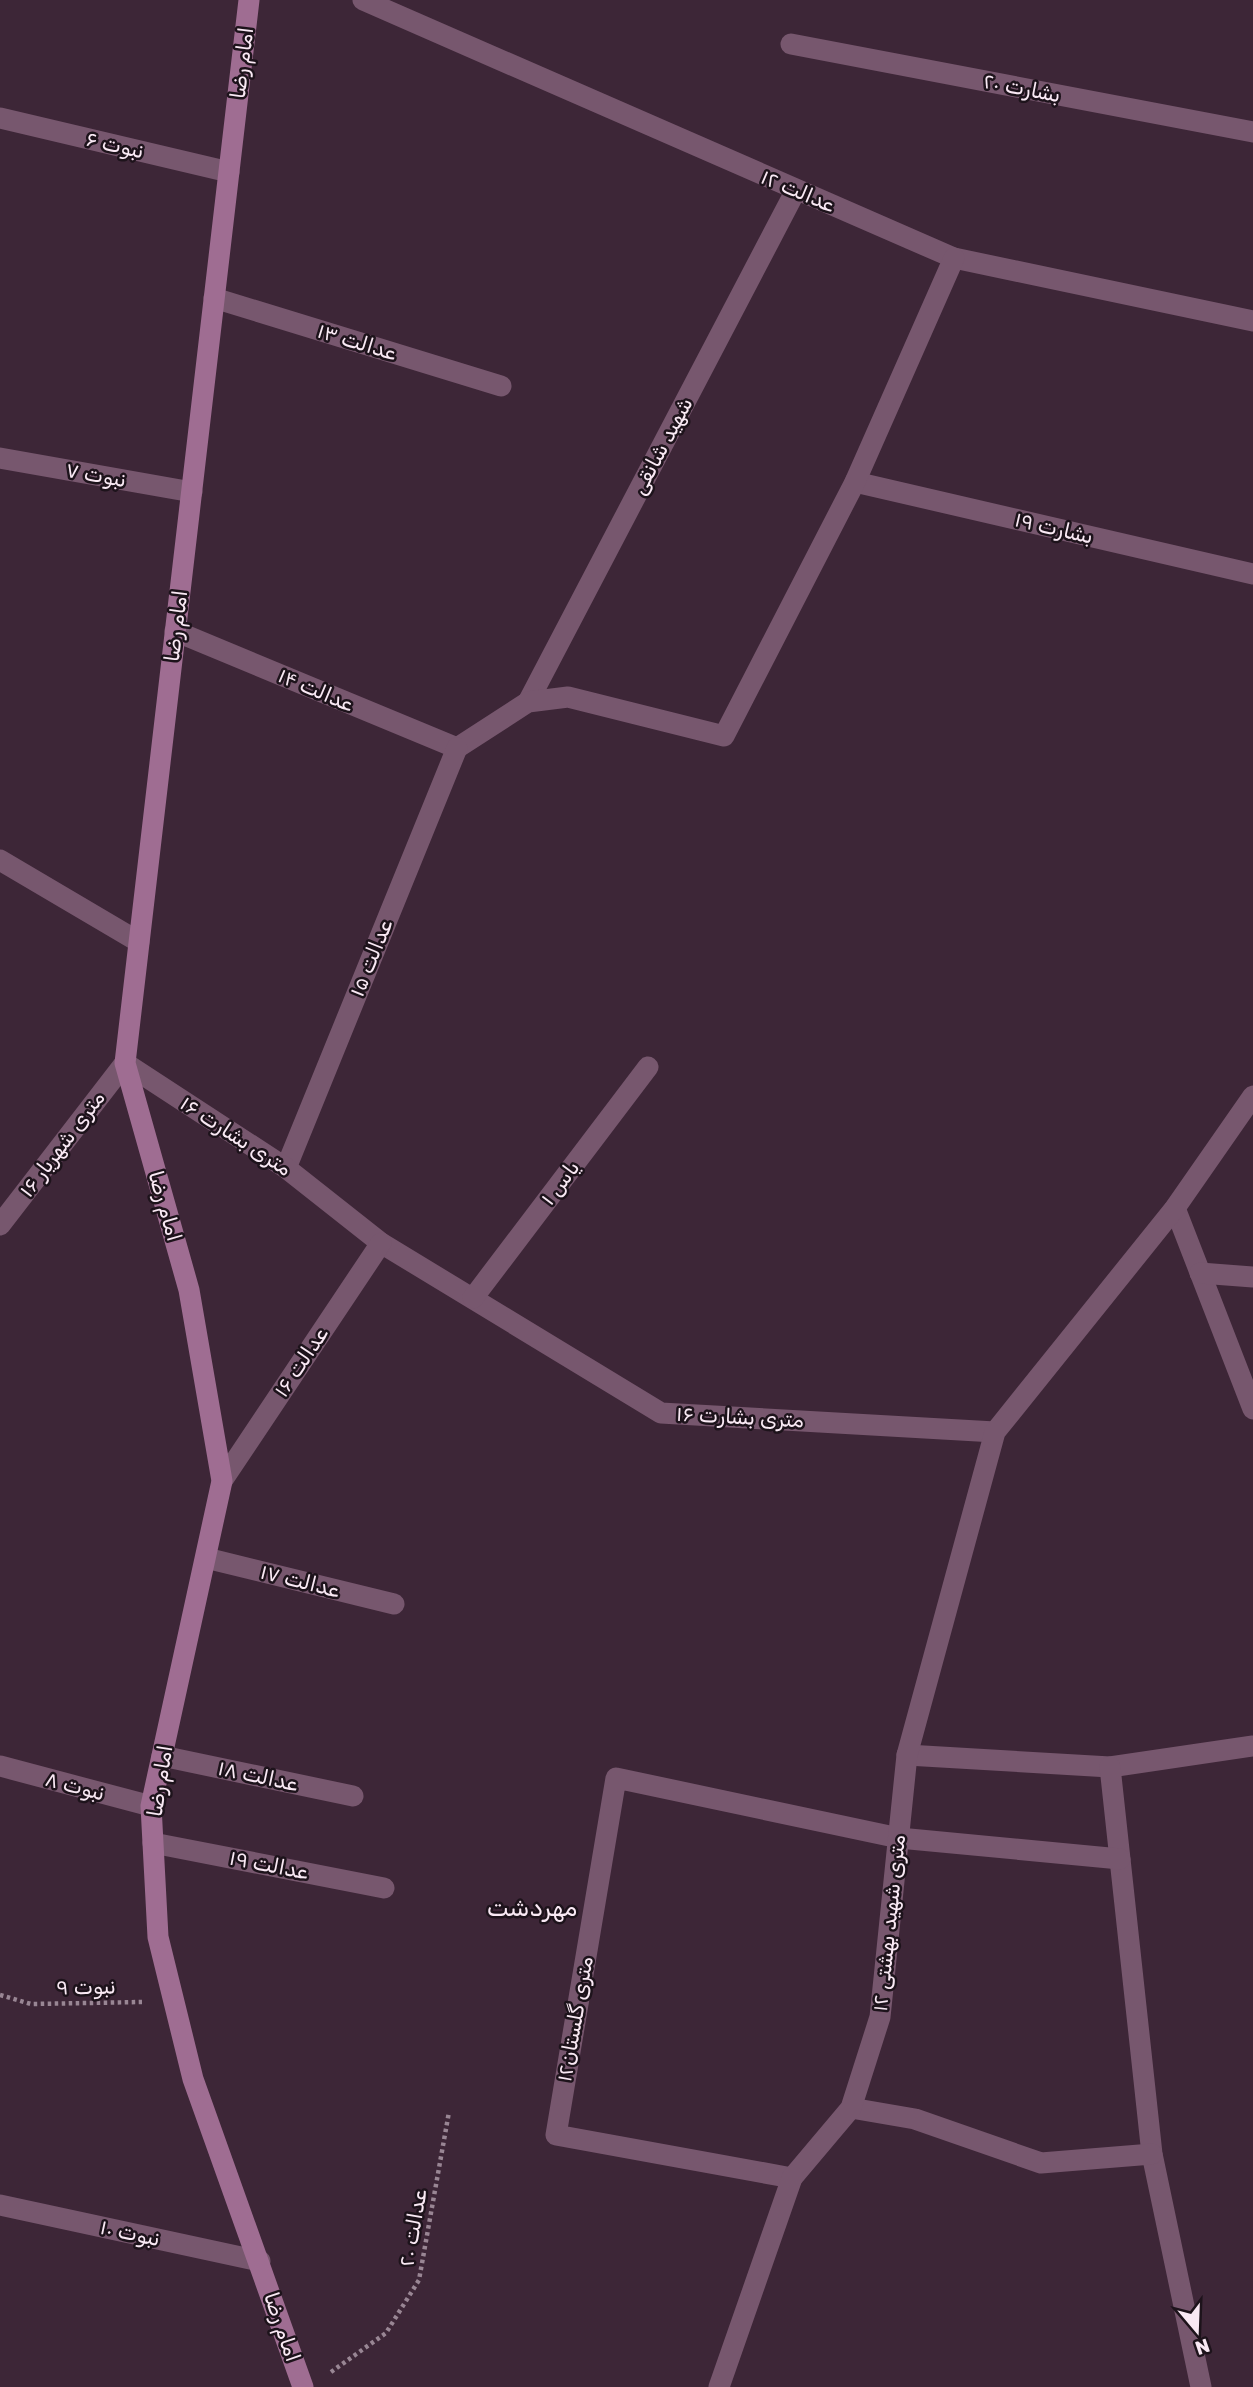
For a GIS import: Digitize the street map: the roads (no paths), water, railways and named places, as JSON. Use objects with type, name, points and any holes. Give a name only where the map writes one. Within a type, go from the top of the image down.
[{"type":"street","name":"امام رضا","points":[[249,0],[125,1063],[189,1290],[222,1481],[151,1806],[158,1937],[193,2079],[260,2261],[312,2383]]},
{"type":"street","name":"عدالت ۱۲","points":[[363,0],[954,258],[1253,321]]},
{"type":"street","name":"بشارت ۲۰","points":[[791,44],[1253,132]]},
{"type":"street","name":"نبوت ۶","points":[[0,118],[229,172]]},
{"type":"street","name":"شهید شانقی","points":[[528,702],[796,190]]},
{"type":"street","points":[[457,748],[528,702],[568,697],[724,736],[855,482],[954,258]]},
{"type":"street","name":"عدالت ۱۳","points":[[214,298],[501,386]]},
{"type":"street","name":"نبوت ۷","points":[[0,458],[192,492]]},
{"type":"street","name":"بشارت ۱۹","points":[[855,482],[1253,574]]},
{"type":"street","name":"عدالت ۱۴","points":[[175,631],[457,748]]},
{"type":"street","name":"عدالت ۱۵","points":[[286,1168],[457,748]]},
{"type":"street","points":[[0,860],[139,942]]},
{"type":"street","name":"۱۶ متری بشارت","points":[[125,1063],[286,1168],[381,1242],[660,1413],[995,1432]]},
{"type":"street","name":"۱۶ متری شهریار","points":[[0,1225],[125,1063]]},
{"type":"street","name":"یاس ۱","points":[[473,1298],[648,1067]]},
{"type":"street","points":[[995,1432],[1175,1208],[1253,1096]]},
{"type":"street","points":[[1175,1208],[1253,1409]]},
{"type":"street","name":"عدالت ۱۶","points":[[222,1481],[381,1242]]},
{"type":"street","points":[[1200,1273],[1253,1277]]},
{"type":"street","name":"۱۲ متری شهید بهشتی","points":[[719,2387],[792,2178],[851,2108],[880,2017],[907,1755],[995,1432]]},
{"type":"street","name":"عدالت ۱۷","points":[[206,1558],[394,1604]]},
{"type":"street","points":[[907,1755],[1110,1767],[1253,1746]]},
{"type":"street","name":"عدالت ۱۸","points":[[162,1756],[353,1796]]},
{"type":"street","name":"نبوت ۸","points":[[0,1766],[151,1806]]},
{"type":"street","points":[[1110,1767],[1152,2154],[1201,2387]]},
{"type":"street","name":"۱۲متری گلستان","points":[[792,2178],[556,2135],[616,1778],[899,1838]]},
{"type":"street","points":[[899,1838],[1120,1859]]},
{"type":"street","name":"عدالت ۱۹","points":[[153,1843],[384,1888]]},
{"type":"street","points":[[851,2108],[915,2119],[1041,2164],[1152,2154]]},
{"type":"street","name":"نبوت ۱۰","points":[[0,2205],[260,2261]]},
{"type":"district","name":"مهردشت","points":[[532,1908]]}]
